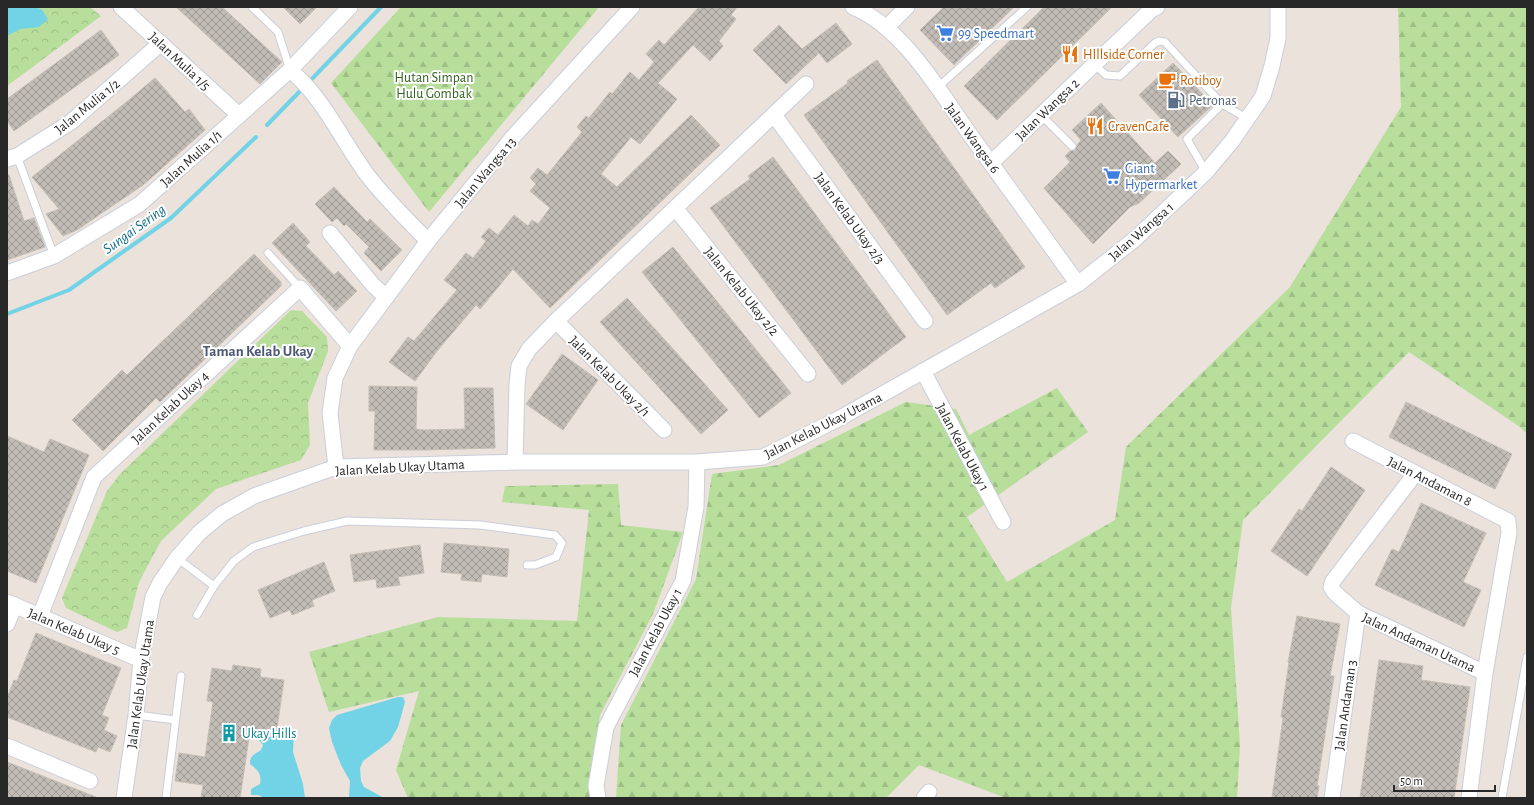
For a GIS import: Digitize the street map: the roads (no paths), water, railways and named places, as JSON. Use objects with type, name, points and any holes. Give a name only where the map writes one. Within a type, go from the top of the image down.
[{"type":"street","name":"Jalan Mulia 1/5","points":[[121,7],[239,115]]},
{"type":"street","name":"Jalan Mulia 1/1","points":[[7,273],[54,256],[140,204],[239,115],[295,74],[350,7]]},
{"type":"street","name":"Jalan Wangsa 13","points":[[336,467],[330,413],[335,378],[350,346],[428,241],[513,137],[632,7]]},
{"type":"street","name":"Jalan Wangsa 6","points":[[853,7],[863,11],[887,27],[918,61],[1078,284]]},
{"type":"street","points":[[887,27],[907,7]]},
{"type":"street","name":"Jalan Wangsa 1","points":[[1078,284],[1136,239],[1206,172],[1248,119],[1263,96],[1272,66],[1278,38],[1278,7]]},
{"type":"street","name":"Jalan Wangsa 2","points":[[991,163],[1152,8]]},
{"type":"street","name":"Jalan Mulia 1/2","points":[[12,158],[71,122],[161,43]]},
{"type":"street","points":[[295,74],[319,101],[368,176],[399,213],[428,241]]},
{"type":"street","points":[[515,462],[517,385],[519,366],[529,349],[556,321],[676,209],[806,84]]},
{"type":"street","name":"Jalan Kelab Ukay 2/3","points":[[774,115],[925,321]]},
{"type":"street","name":"Jalan Kelab Ukay 2/2","points":[[676,209],[808,374]]},
{"type":"street","points":[[330,233],[373,285],[386,297]]},
{"type":"street","name":"Jalan Kelab Ukay Utama","points":[[124,798],[136,714],[141,660],[153,597],[160,583],[177,558],[199,533],[222,514],[254,496],[336,467],[515,462],[697,462],[763,457],[840,418],[1078,284]]},
{"type":"street","points":[[300,288],[350,346]]},
{"type":"street","name":"Jalan Kelab Ukay 4","points":[[40,616],[94,477],[300,288]]},
{"type":"street","name":"Jalan Kelab Ukay 2/1","points":[[556,321],[664,430]]},
{"type":"street","name":"Jalan Kelab Ukay 1","points":[[924,371],[1003,522]]},
{"type":"street","name":"Jalan Andaman 8","points":[[1353,441],[1508,521],[1509,533],[1485,673]]},
{"type":"street","name":"Jalan Kelab Ukay 1","points":[[598,798],[596,786],[606,727],[683,581],[696,507],[697,462]]},
{"type":"street","name":"Jalan Andaman Utama","points":[[1415,474],[1333,581],[1331,587],[1358,613],[1485,673],[1469,798]]},
{"type":"street","points":[[7,624],[11,603]]},
{"type":"street","name":"Jalan Kelab Ukay 5","points":[[11,603],[141,660]]},
{"type":"street","name":"Jalan Andaman 3","points":[[1332,798],[1358,613]]},
{"type":"street","points":[[7,746],[90,781]]},
{"type":"lane","points":[[252,7],[278,32],[295,74]]},
{"type":"lane","points":[[937,88],[1027,7]]},
{"type":"lane","points":[[1094,64],[1106,75],[1120,76],[1155,43],[1159,41],[1165,42],[1222,104],[1248,119]]},
{"type":"lane","points":[[1206,172],[1187,139],[1222,104]]},
{"type":"lane","points":[[1041,114],[1072,146]]},
{"type":"lane","points":[[12,158],[54,256]]},
{"type":"lane","points":[[268,253],[300,288]]},
{"type":"lane","points":[[197,614],[214,586],[234,561],[253,547],[304,531],[346,521],[480,525],[555,535],[562,543],[556,557],[535,565],[526,565]]},
{"type":"lane","points":[[177,558],[214,586]]},
{"type":"lane","points":[[1502,798],[1527,657]]},
{"type":"lane","points":[[166,798],[181,676]]},
{"type":"lane","points":[[136,714],[175,720]]},
{"type":"water","points":[[10,7],[36,7],[42,10],[48,19],[39,27],[20,29],[7,36],[7,9]]},
{"type":"water","points":[[398,697],[403,697],[405,702],[398,727],[390,741],[363,761],[360,768],[361,781],[364,787],[384,798],[349,798],[350,781],[341,765],[332,742],[329,728],[332,720],[337,715]]},
{"type":"water","points":[[280,728],[294,731],[293,752],[303,784],[305,798],[265,798],[258,795],[251,795],[251,789],[260,784],[259,772],[250,764],[253,756],[261,750],[263,745],[259,740],[261,736],[275,736],[279,732]]},
{"type":"waterway","name":"Sungai Sering","points":[[308,83],[381,7]]},
{"type":"waterway","name":"Sungai Sering","points":[[267,125],[303,88]]},
{"type":"waterway","name":"Sungai Sering","points":[[7,314],[69,290],[171,218],[256,137]]},
{"type":"place","name":"99 Speedmart","points":[[945,33]]},
{"type":"place","name":"HIllside Corner","points":[[1070,54]]},
{"type":"place","name":"Rotiboy","points":[[1167,80]]},
{"type":"place","name":"Petronas","points":[[1176,100]]},
{"type":"place","name":"CravenCafe","points":[[1095,126]]},
{"type":"place","name":"Giant Hypermarket","points":[[1112,176]]},
{"type":"place","name":"Ukay Hills","points":[[229,733]]},
{"type":"district","name":"Taman Kelab Ukay","points":[[258,351]]},
{"type":"park label","name":"Hutan Simpan Hulu Gombak","points":[[434,86]]}]
